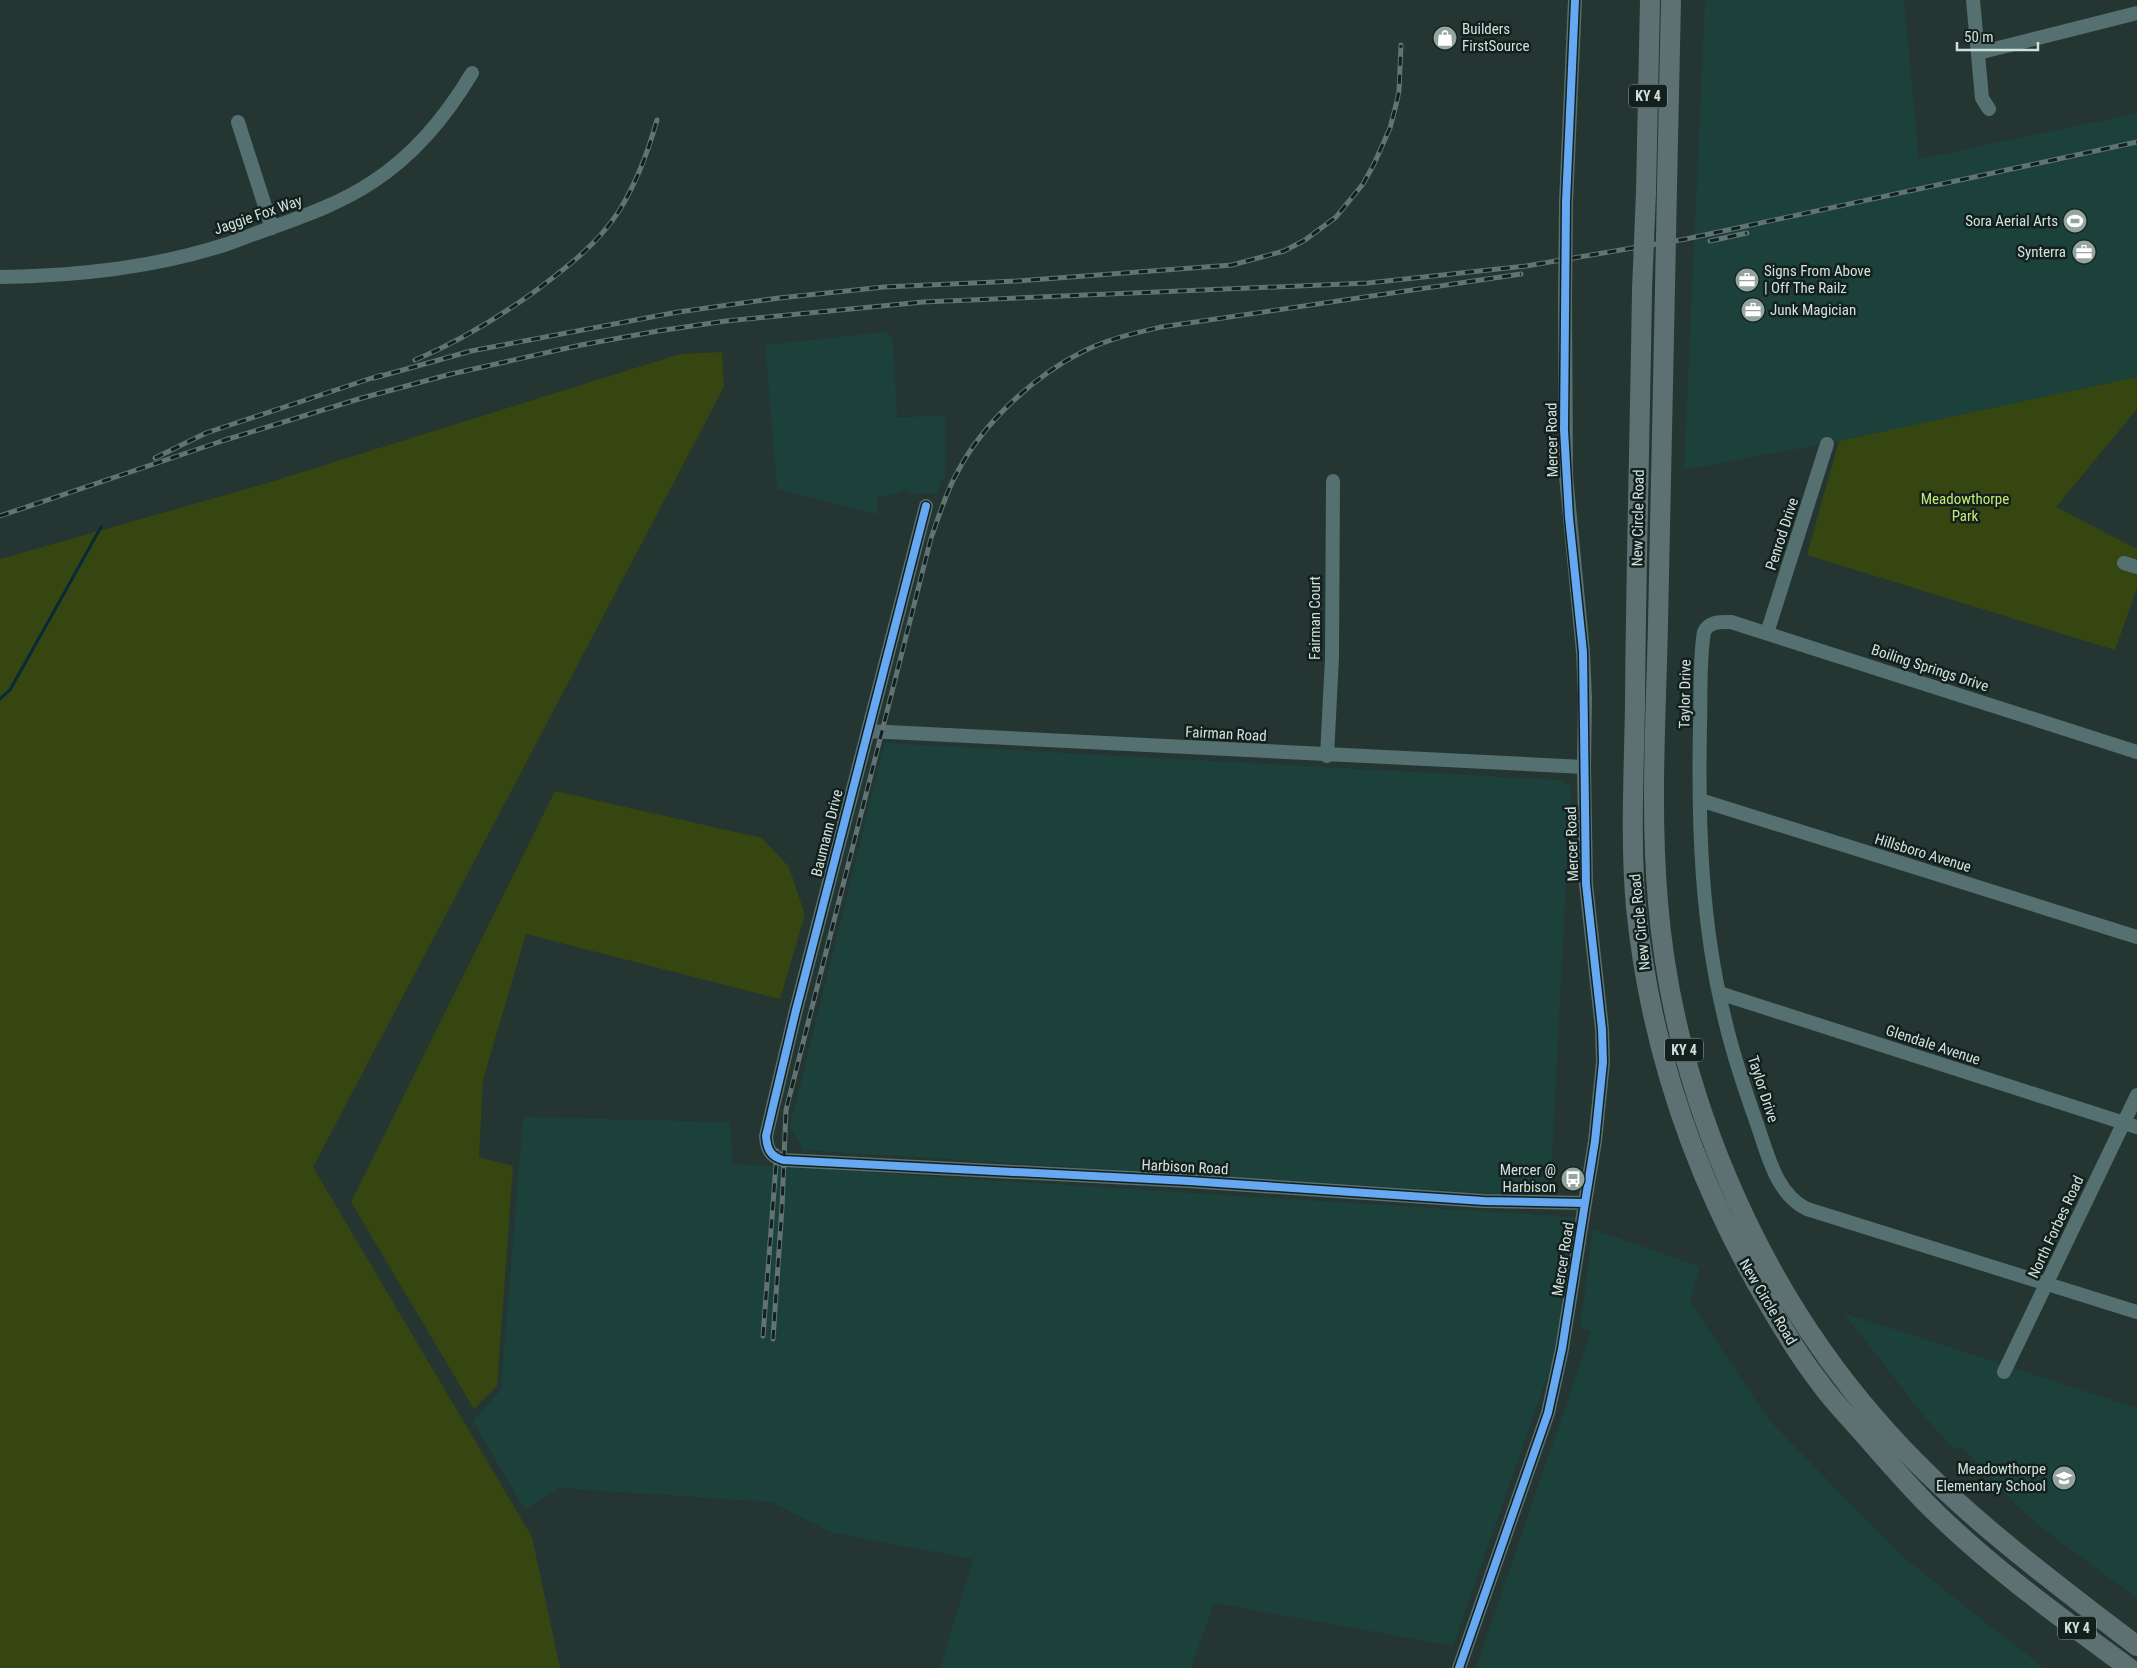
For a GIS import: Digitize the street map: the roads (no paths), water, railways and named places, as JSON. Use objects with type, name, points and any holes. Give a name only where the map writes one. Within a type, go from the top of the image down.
[{"type":"highway","name":"New Circle Road","points":[[1650,0],[1635,650],[1634,853],[1636,905],[1644,968],[1656,1029],[1689,1142],[1724,1222],[1743,1260],[1786,1335],[1820,1384],[1901,1478],[1950,1526],[2000,1569],[2126,1666]]},
{"type":"highway","name":"New Circle Road","points":[[1671,0],[1654,786],[1658,900],[1673,1002],[1683,1046],[1698,1098],[1731,1187],[1770,1266],[1807,1327],[1874,1418],[1952,1500],[2019,1555],[2134,1643]]},
{"type":"street","name":"Mercer Road","points":[[1459,1668],[1548,1413],[1562,1349],[1595,1141],[1603,1062],[1602,1029],[1586,884],[1583,652],[1566,476],[1566,202],[1575,0]]},
{"type":"street","points":[[1973,0],[1982,98],[1989,109]]},
{"type":"street","points":[[1978,53],[2137,13]]},
{"type":"street","name":"Jaggie Fox Way","points":[[0,278],[87,272],[179,257],[225,245],[331,206],[388,171],[412,150],[430,132],[472,73]]},
{"type":"street","points":[[238,122],[272,228]]},
{"type":"street","name":"Penrod Drive","points":[[1767,633],[1827,444]]},
{"type":"street","name":"Fairman Court","points":[[1327,756],[1332,658],[1333,481]]},
{"type":"street","name":"Baumann Drive","points":[[783,1160],[773,1156],[768,1150],[766,1136],[926,506]]},
{"type":"street","name":"Boiling Springs Drive","points":[[1712,624],[1731,622],[2137,752]]},
{"type":"street","name":"Taylor Drive","points":[[1712,624],[1705,628],[1702,640],[1700,800],[1707,919],[1719,993],[1740,1078],[1765,1147],[1786,1194],[1798,1205],[2137,1312]]},
{"type":"street","name":"Fairman Road","points":[[868,731],[1327,756],[1584,767]]},
{"type":"street","name":"Hillsboro Avenue","points":[[1700,800],[2137,937]]},
{"type":"street","name":"Glendale Avenue","points":[[1719,993],[2137,1127]]},
{"type":"street","name":"North Forbes Road","points":[[2004,1372],[2137,1095]]},
{"type":"street","name":"Harbison Road","points":[[783,1160],[1189,1181],[1484,1201],[1585,1204]]},
{"type":"waterway","points":[[0,699],[10,690],[101,527]]},
{"type":"railway","points":[[374,378],[471,351],[678,312],[779,298],[884,287],[1017,281],[1232,265],[1284,251],[1305,240],[1336,217],[1363,184],[1390,128],[1399,91],[1401,45]]},
{"type":"railway","points":[[415,360],[462,338],[505,311],[558,274],[591,245],[619,211],[637,178],[657,120]]},
{"type":"railway","points":[[0,516],[225,440],[362,398],[451,374],[581,345],[658,331],[726,321],[923,302],[1368,283],[1526,266],[1686,239],[2137,142]]},
{"type":"railway","points":[[1710,241],[1747,233]]},
{"type":"railway","points":[[773,1339],[782,1207],[786,1110],[931,538],[950,487],[969,453],[996,418],[1029,387],[1066,361],[1084,351],[1112,340],[1161,327],[1521,274]]},
{"type":"railway","points":[[155,458],[206,433],[381,375]]},
{"type":"railway","points":[[763,1336],[777,1151]]},
{"type":"place","name":"Builders FirstSource","points":[[1445,38]]},
{"type":"place","name":"Sora Aerial Arts","points":[[2075,221]]},
{"type":"place","name":"Synterra","points":[[2084,252]]},
{"type":"place","name":"Signs From Above | Off The Railz","points":[[1747,280]]},
{"type":"place","name":"Junk Magician","points":[[1753,310]]},
{"type":"place","name":"Mercer @ Harbison","points":[[1573,1179]]},
{"type":"place","name":"Meadowthorpe Elementary School","points":[[2064,1478]]},
{"type":"park label","name":"Meadowthorpe Park","points":[[1965,508]]}]
